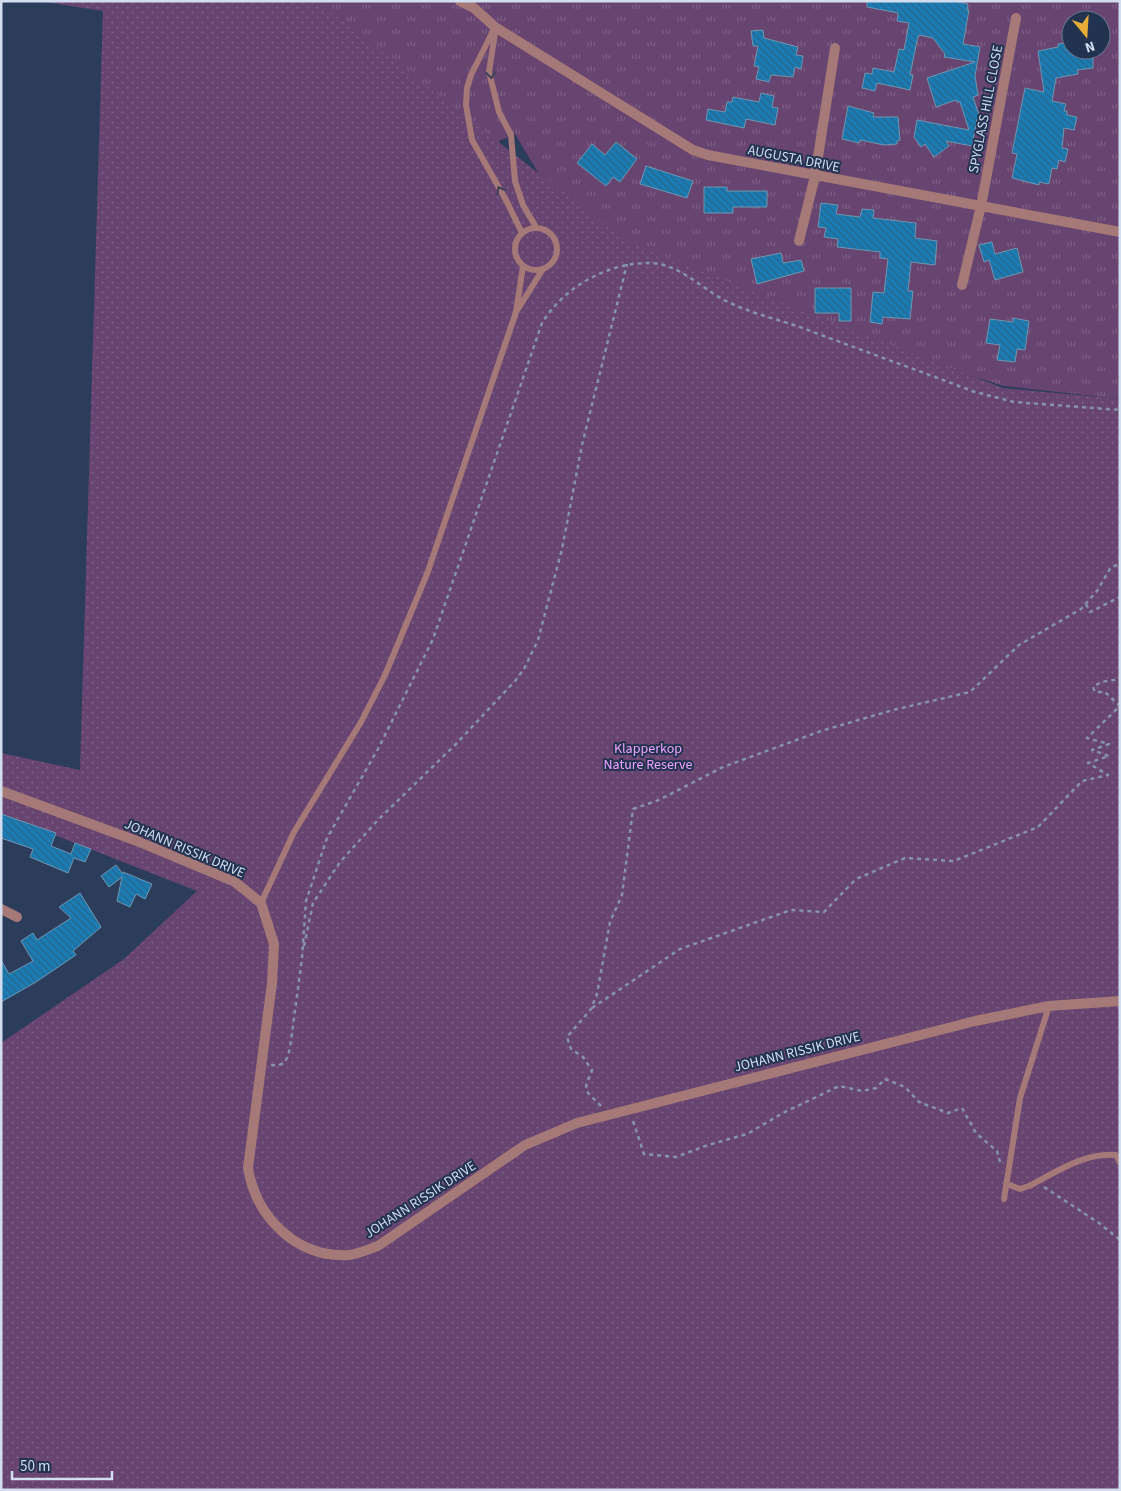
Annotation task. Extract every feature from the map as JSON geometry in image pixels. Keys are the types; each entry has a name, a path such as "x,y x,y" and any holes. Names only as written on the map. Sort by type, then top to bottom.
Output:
{"street":[{"name":"AUGUSTA DRIVE","path":"460,1 474,8 495,27 693,150 708,155 815,176 1120,232"},
{"name":"SPYGLASS HILL CLOSE","path":"962,285 981,206 1016,18"},
{"path":"799,240 815,176 835,48"},
{"name":"JOHANN RISSIK DRIVE","path":"1,791 137,841 235,882 261,903 274,944 272,983 248,1168 251,1185 257,1200 270,1220 291,1238 313,1250 330,1254 351,1255 378,1246 525,1145 577,1123 956,1026 1049,1006 1120,1001"},
{"path":"1,909 18,917"}],"lane":[{"path":"495,27 489,72 498,112 511,135 516,181 524,205 536,227 550,234 557,246 554,260 543,269 516,312"},
{"path":"495,27 466,88 466,104 472,140 522,233"},
{"path":"536,227 522,233 517,239 515,254 522,266 529,269 543,269"},
{"path":"261,903 294,832 361,722 385,675 427,574 516,312 522,266"},
{"path":"1004,1199 1020,1098 1049,1006"},
{"path":"1007,1184 1020,1189 1081,1160 1097,1155 1116,1155 1120,1163"}],"path":[{"path":"261,1063 276,1066 286,1061 290,1048 302,958 306,901 327,838 378,749 433,640 542,322 554,306 583,283 609,269 627,264 653,263 682,274 728,302 975,392 1014,402 1120,410"},
{"path":"302,958 313,903 340,862 378,820 457,743 515,681 535,647 562,549 582,445 627,264"},
{"path":"591,1009 597,994 610,922 622,895 633,809 658,800 723,767 821,730 892,710 970,692 1019,645 1081,609 1097,590 1111,567 1120,564"},
{"path":"1086,604 1090,612 1120,597"},
{"path":"610,1114 588,1092 586,1086 592,1070 583,1057 571,1049 567,1037 591,1009 680,949 791,910 824,912 856,879 904,858 954,861 1038,827 1082,781 1108,775 1088,763 1109,756 1092,750 1109,744 1087,738 1120,706 1105,692 1095,692 1093,688 1100,682 1120,679"},
{"path":"632,1117 644,1154 676,1158 708,1145 747,1134 783,1113 839,1086 862,1091 876,1088 885,1079 905,1086 919,1102 948,1113 962,1108 976,1133 997,1151 1007,1184"},
{"path":"1036,1183 1099,1223 1120,1240"}],"green space":[{"name":"Klapperkop Nature Reserve","path":"39,1 317,1 627,242 1003,388 1120,399 1120,1490 1,1490 1,1043 124,959 197,891 1,814 1,753 80,770 103,11"},
{"path":"316,1 1120,1 1120,399 1004,386 969,375 628,244 539,174 515,134 499,141 501,147"}],"building":[{"path":"867,1 955,1 968,4 967,10 969,10 963,44 980,47 975,76 978,95 973,97 980,118 977,119 972,146 946,141 949,146 934,157 925,144 921,147 914,137 917,120 969,130 960,102 956,100 936,107 927,78 975,62 944,57 945,54 933,38 919,35 910,75 913,75 910,90 877,83 875,91 862,88 865,73 872,74 873,68 894,72 899,49 904,50 909,23 897,21 898,13 867,7"},
{"path":"763,30 764,38 798,47 796,55 803,56 801,69 795,67 793,77 771,75 769,82 756,79 759,67 754,66 758,46 753,46 751,31"},
{"path":"1058,44 1061,44 1061,60 1093,60 1093,68 1077,70 1078,74 1056,78 1052,101 1066,104 1064,111 1067,111 1067,115 1077,117 1074,130 1064,128 1062,148 1068,149 1065,162 1059,160 1057,169 1052,168 1049,184 1039,182 1039,185 1012,178 1017,154 1012,153 1025,88 1044,92 1038,51 1058,47"},
{"path":"761,93 774,96 772,107 778,108 775,125 746,119 744,128 706,120 708,109 725,112 727,102 732,102 733,97 759,102"},
{"path":"848,106 874,113 873,117 898,117 900,140 897,141 897,144 884,145 860,140 859,143 842,139"},
{"path":"616,142 637,159 620,182 613,177 606,186 577,163 592,144 605,155"},
{"path":"646,166 693,181 687,198 640,184"},
{"path":"704,187 727,187 727,191 767,191 767,207 733,207 733,213 704,213"},
{"path":"821,203 838,205 836,214 860,217 862,209 874,210 873,218 916,223 915,238 937,241 935,265 911,262 908,291 913,291 910,319 883,317 882,324 870,322 873,292 884,293 888,259 880,258 880,252 837,247 838,239 824,237 826,228 818,227"},
{"path":"992,242 995,254 1017,248 1023,272 995,280 989,260 984,262 979,245"},
{"path":"781,253 783,263 801,260 804,271 757,284 751,259"},
{"path":"815,288 851,288 851,321 839,321 839,313 815,313"},
{"path":"1013,318 1029,321 1025,350 1017,349 1015,362 997,360 1000,345 986,343 990,319 1013,322"},
{"path":"1,814 56,833 51,846 71,854 75,843 91,849 85,862 74,858 68,873 30,857 33,849 1,838"},
{"path":"116,865 123,874 123,872 152,884 145,899 136,894 130,907 117,901 122,877 109,887 101,876"},
{"path":"80,893 101,927 73,951 76,955 36,982 1,1002 1,960 9,974 33,961 21,941 33,933 37,940 71,918 59,907"}]}
